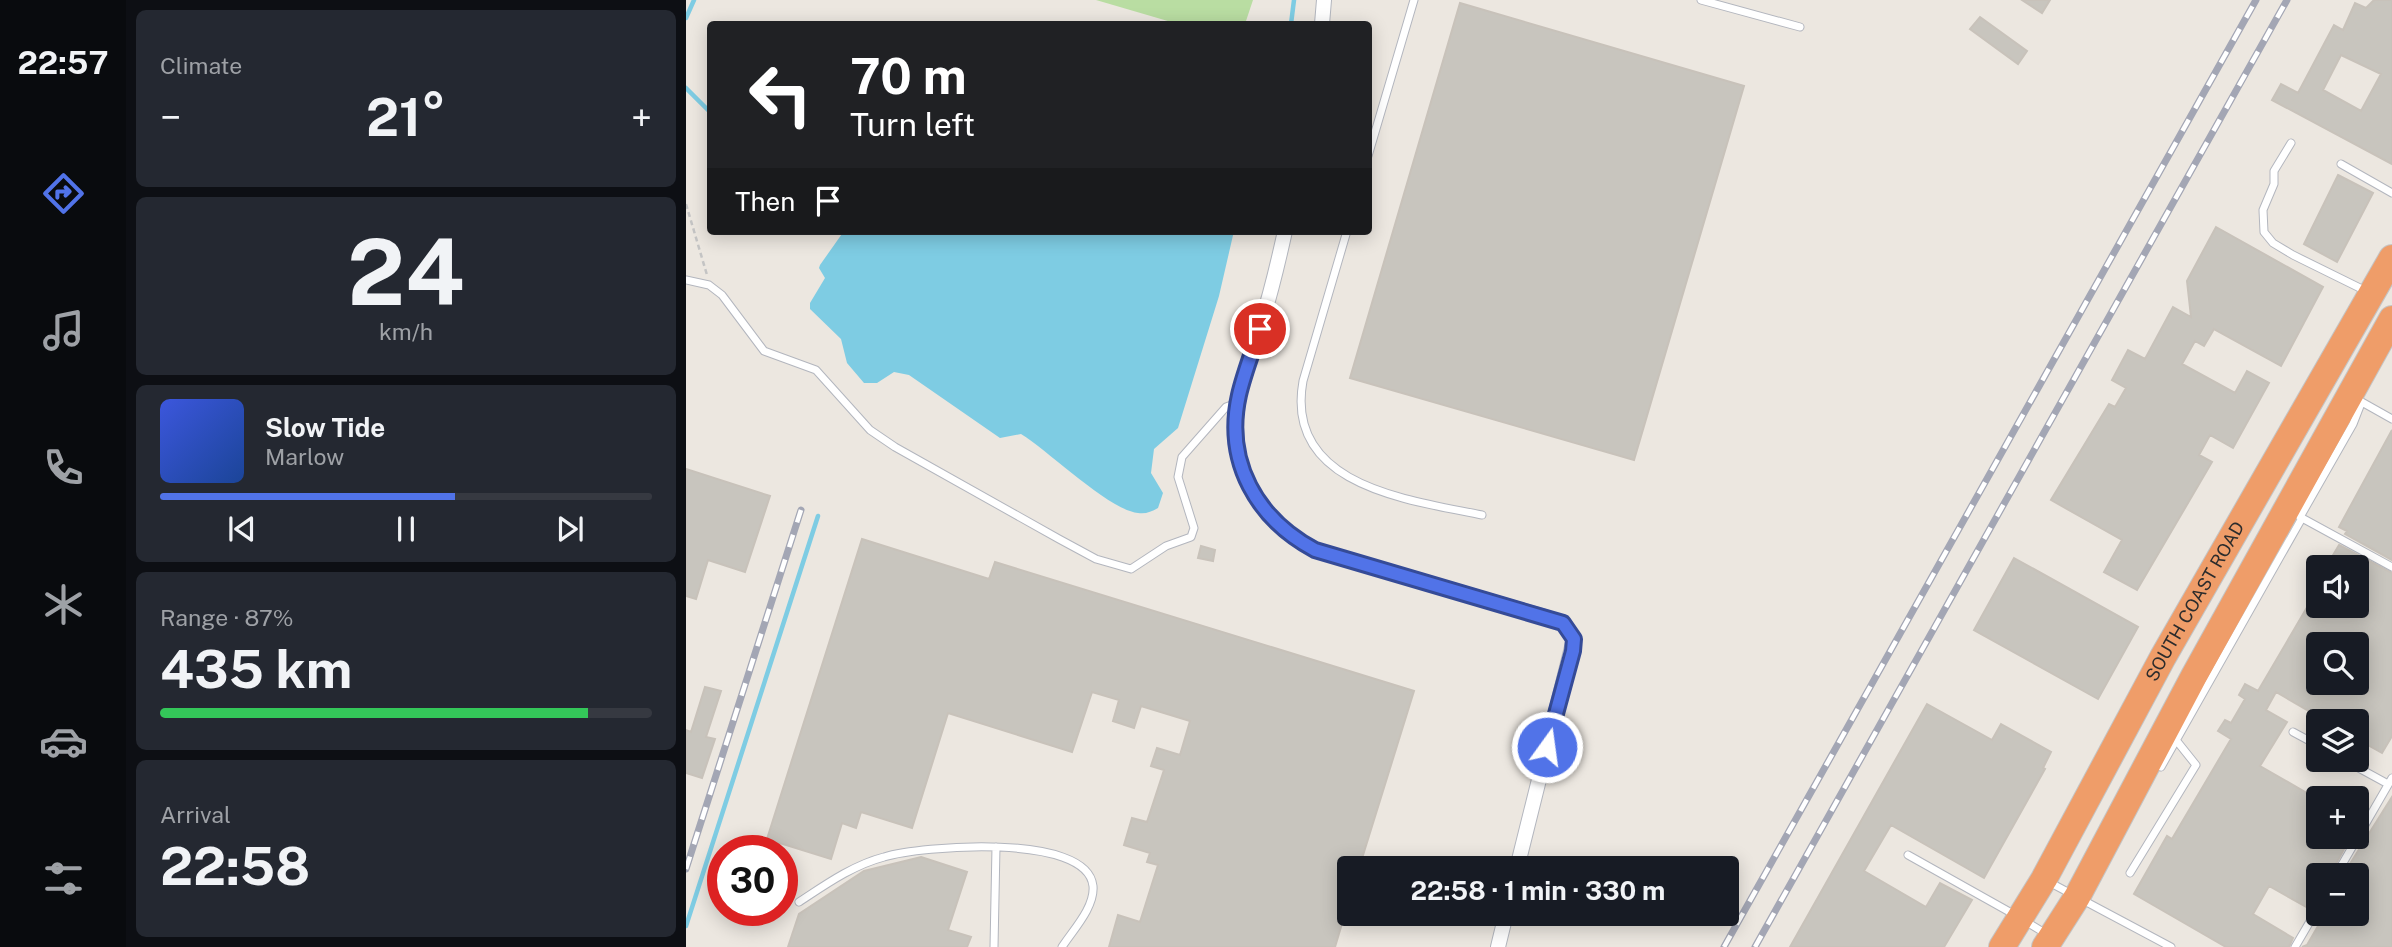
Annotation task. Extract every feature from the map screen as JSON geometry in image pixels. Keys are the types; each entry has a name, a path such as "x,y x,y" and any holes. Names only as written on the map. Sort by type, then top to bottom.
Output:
{"highway":[{"name":"SOUTH COAST ROAD","path":"2002,947 2043,879 2164,657 2392,258"},
{"name":"SOUTH COAST ROAD","path":"2048,942 2080,898 2194,676 2294,514 2358,393 2392,319"},
{"path":"2164,657 2194,676"}],"street":[{"path":"1322,21 1324,0"},
{"path":"1284,235 1274,283 1238,402 1235,431 1239,463 1247,486 1274,523 1292,538 1315,550 1545,617 1563,623 1570,630 1573,651 1520,856"},
{"path":"1498,947 1503,926"}],"lane":[{"path":"1372,142 1414,0"},
{"path":"1701,0 1800,27"},
{"path":"2291,143 2274,171 2274,184 2263,210 2264,232 2273,243 2293,256 2372,294"},
{"path":"2341,164 2392,193"},
{"path":"1346,235 1300,400 1307,433 1334,468 1355,483 1401,498 1482,515"},
{"path":"686,279 709,285 722,295 764,351 816,370 870,430 985,499 1118,568 1130,569 1166,546 1191,537 1194,528 1178,477 1182,457 1226,407 1238,402"},
{"path":"2358,393 2392,419"},
{"path":"2153,779 2294,514 2392,567"},
{"path":"2293,732 2306,739"},
{"path":"2130,873 2194,770 2195,761 2176,740"},
{"path":"2343,863 2390,781 2369,771"},
{"path":"2080,898 2133,814"},
{"path":"799,902 841,875 882,857 927,847 996,847 1048,852 1073,860 1086,870 1093,884 1092,900 1062,947"},
{"path":"994,947 996,847"},
{"path":"1909,855 2020,918 2048,942"},
{"path":"2043,879 2171,947"},
{"path":"2295,947 2307,926"}],"path":[{"path":"686,204 709,285"}],"green space":[{"path":"1096,0 1253,0 1246,21 1168,21"}],"water":[{"path":"841,235 1233,235 1219,296 1178,428 1154,449 1151,473 1163,493 1158,508 1138,513 1112,502 1021,434 1000,438 909,375 894,372 877,383 864,383 847,363 841,339 810,309 810,303 825,278 820,265"}],"building":[{"path":"2022,0 2050,0 2042,13"},
{"path":"2374,0 2392,0 2392,164 2272,100 2281,84 2298,93 2334,25 2343,30 2355,3 2366,8","holes":["2341,55 2381,74 2361,111 2323,90"]},
{"path":"1460,3 1744,86 1634,460 1350,378"},
{"path":"1980,17 2027,51 2018,64 1970,29"},
{"path":"2338,175 2373,193 2337,262 2304,244"},
{"path":"2216,227 2323,287 2281,366 2214,329 2204,346 2195,341 2182,364 2235,393 2247,371 2269,383 2233,448 2210,435 2199,455 2212,462 2137,590 2104,572 2122,540 2051,500 2109,404 2115,407 2126,388 2112,380 2128,350 2145,359 2173,307 2191,317 2187,281"},
{"path":"2392,430 2392,560 2345,534 2347,531 2339,527"},
{"path":"686,469 770,496 745,572 708,560 696,599 686,596"},
{"path":"862,539 989,579 995,562 1414,691 1363,856 1337,856 1337,926 1341,926 1335,947 1109,947 1118,915 1140,922 1158,865 1147,862 1150,853 1124,845 1132,818 1147,822 1164,770 1151,766 1157,748 1180,755 1190,721 1141,706 1134,728 1113,721 1119,700 1092,692 1072,752 948,713 912,828 861,812 856,828 842,823 831,859 798,849 798,835 768,835"},
{"path":"2339,545 2358,555 2333,555"},
{"path":"1201,546 1215,550 1213,561 1198,558"},
{"path":"2014,558 2138,627 2098,699 1974,630"},
{"path":"2369,561 2392,573 2392,736 2382,753 2369,746 2369,709 2306,709 2276,692 2266,710 2287,722 2260,766 2306,793 2306,849 2344,849 2336,863 2306,863 2306,907 2269,886 2253,914 2293,938 2289,947 2226,947 2134,894 2167,836 2172,839 2231,739 2218,731 2225,720 2231,723 2245,699 2239,695 2245,684 2258,691 2306,609 2306,618 2369,618"},
{"path":"705,687 721,691 706,737 715,739 702,778 686,773 686,730 691,732"},
{"path":"1927,704 1992,740 2001,724 2051,752 2043,768 2045,769 1984,878 1891,825 1864,871 1926,907 1940,883 1972,900 1944,947 1790,947"},
{"path":"2392,797 2392,947 2302,947 2307,945 2318,926 2369,926 2369,863 2351,863 2359,849 2369,849 2369,834"},
{"path":"921,857 967,872 948,930 971,937 967,947 788,947 795,926 798,926 799,914 864,871"}],"waterway":[{"path":"686,18 694,0"},
{"path":"1291,21 1294,0"},
{"path":"686,88 707,109"},
{"path":"686,926 818,516"}],"railway":[{"path":"1724,947 2256,0"},
{"path":"1755,947 2287,0"},
{"path":"686,869 801,510"}],"route":[{"path":"1260,329 1238,397 1235,431 1239,463 1247,486 1260,506 1274,523 1292,538 1315,550 1563,623 1574,639 1573,651 1547,747"}]}
